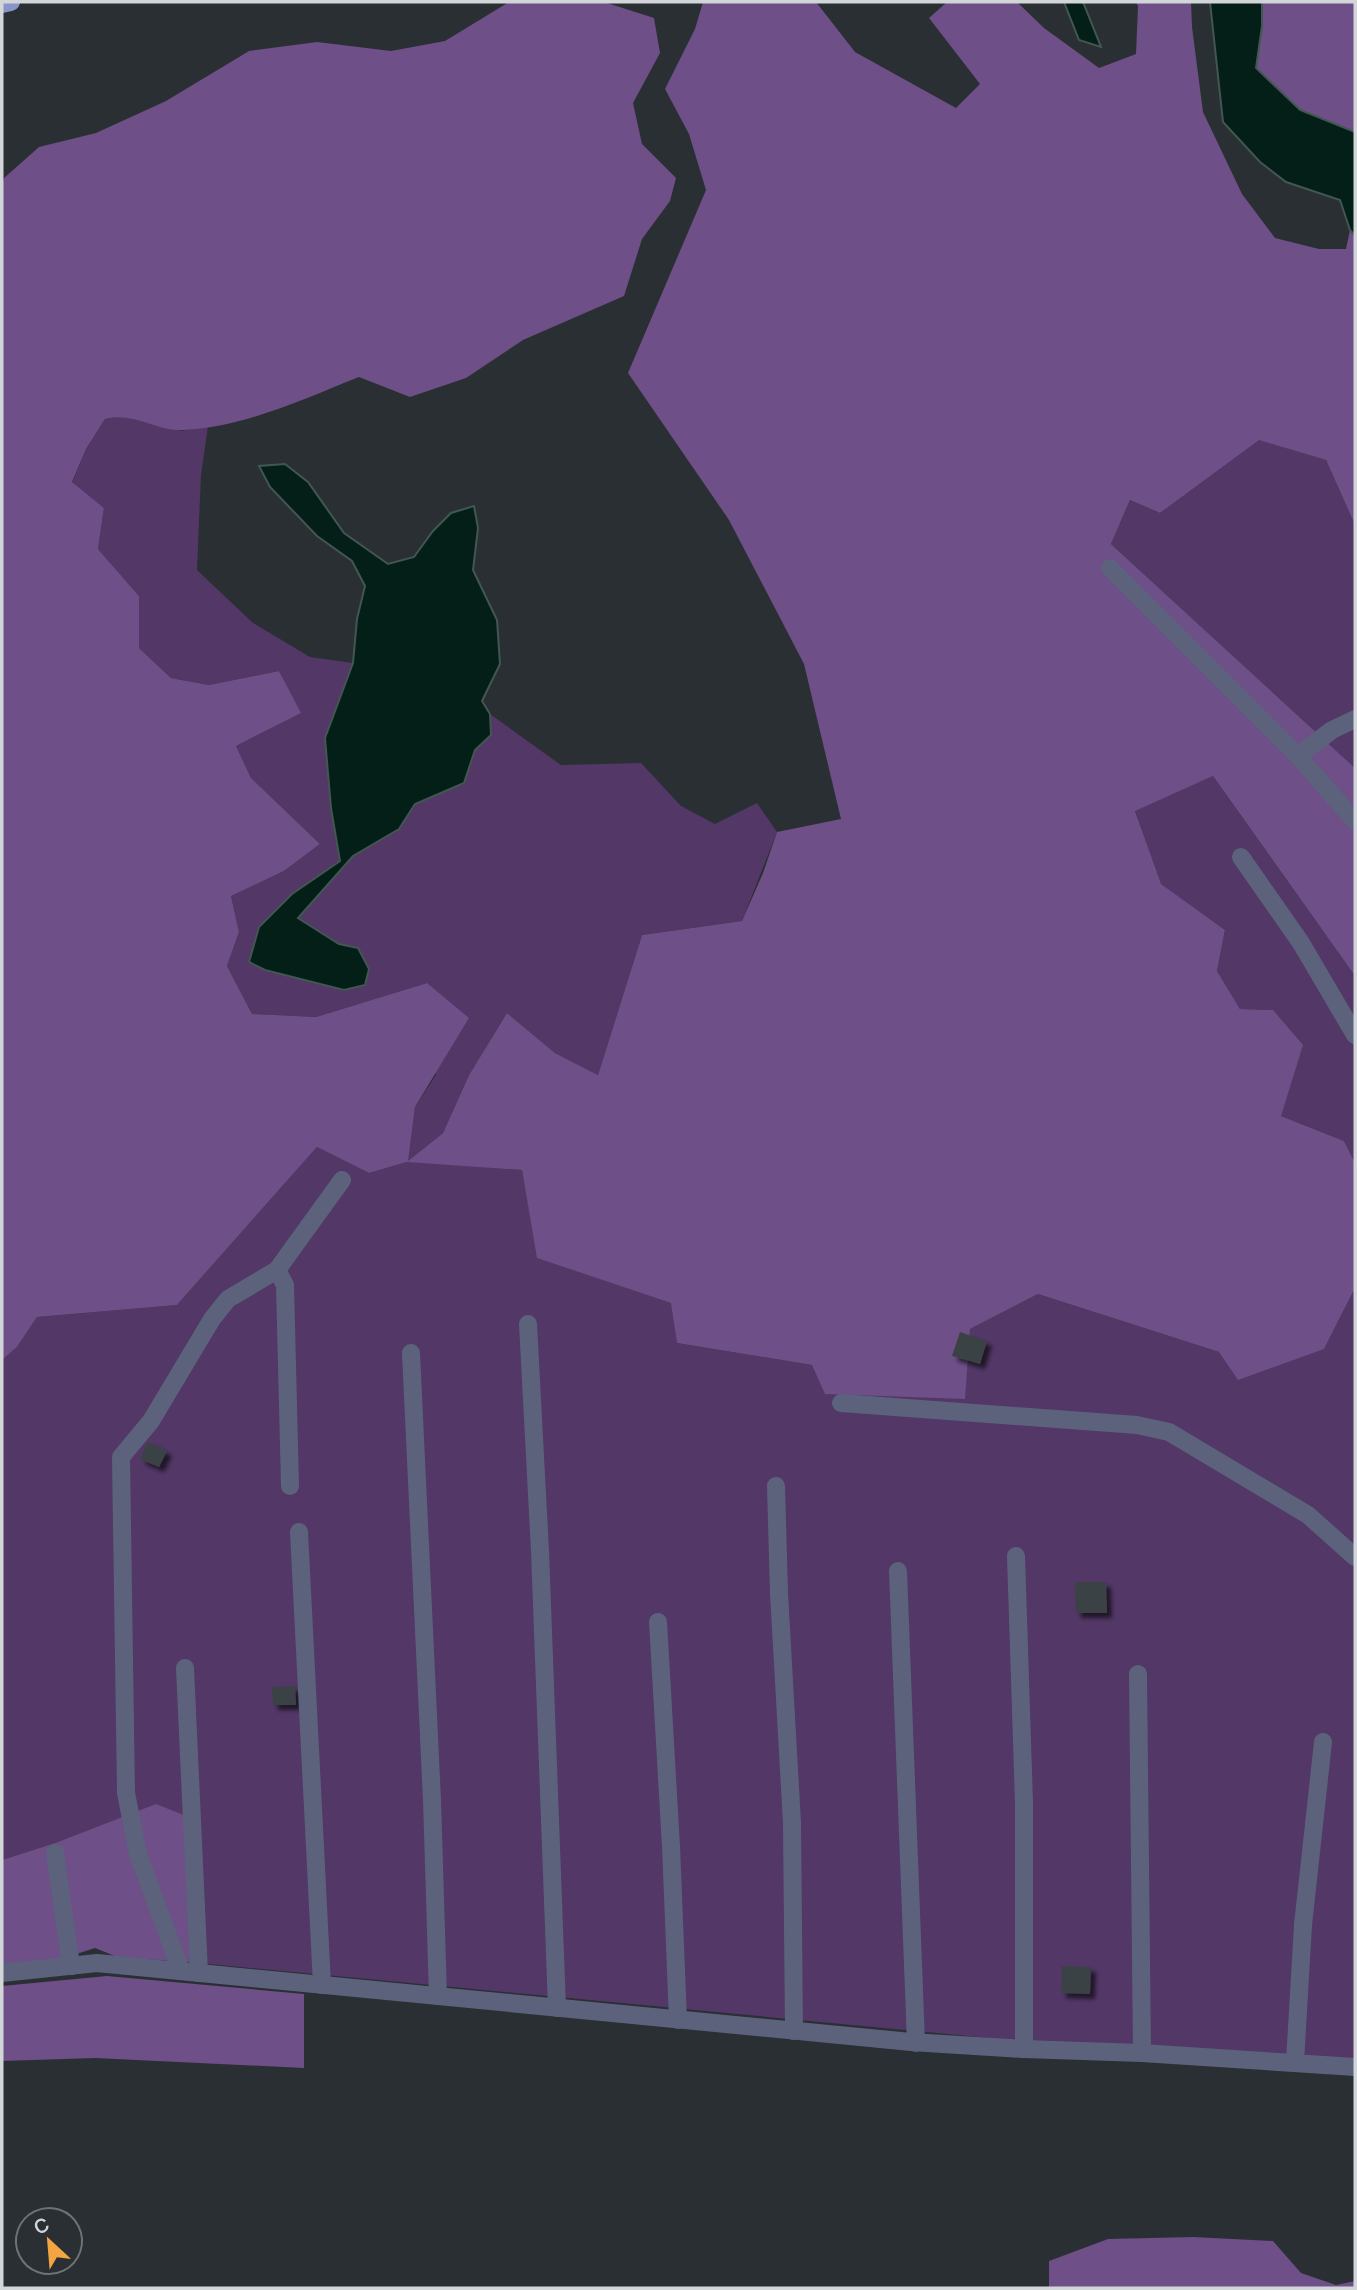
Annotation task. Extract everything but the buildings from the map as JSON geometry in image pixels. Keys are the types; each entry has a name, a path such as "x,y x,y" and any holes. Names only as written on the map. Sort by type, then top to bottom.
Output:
{"main road":[{"path":"2,4 11,2"}],"street":[{"path":"1111,569 1298,756 1355,821"},
{"path":"1298,756 1332,730 1355,719"},
{"path":"1241,858 1301,943 1355,1035"},
{"path":"190,1972 138,1854 126,1793 121,1457 151,1421 212,1319 228,1299 277,1270 342,1180"},
{"path":"277,1270 285,1285 290,1486"},
{"path":"528,1324 540,1551 557,2008"},
{"path":"411,1353 432,1800 438,1996"},
{"path":"841,1403 1137,1425 1169,1432 1308,1515 1355,1557"},
{"path":"776,1486 792,1823 794,2031"},
{"path":"299,1532 322,1985"},
{"path":"1016,1556 1024,1803 1024,2049"},
{"path":"898,1571 916,2043"},
{"path":"658,1622 678,2020"},
{"path":"185,1668 190,1972"},
{"path":"1138,1674 1142,2053"},
{"path":"1295,2062 1303,1925 1323,1742"},
{"path":"55,1853 71,1966"},
{"path":"2,1972 97,1963 916,2043 1142,2053 1355,2067"}],"shaded area":[{"path":"509,2 604,2 654,18 660,53 633,103 642,144 676,178 670,201 642,239 624,296 523,340 466,378 410,397 359,377 273,411 206,428 174,430 135,419 105,419 86,449 72,482 104,508 98,549 139,596 139,648 171,678 209,685 279,671 301,713 236,746 251,778 320,844 284,871 231,896 239,932 227,966 252,1014 316,1017 427,983 469,1018 415,1107 408,1161 443,1133 469,1075 507,1013 555,1053 598,1075 642,935 742,921 777,832 841,819 804,664 729,520 628,373 706,190 689,134 665,89 695,29 703,2 816,2 855,52 956,108 980,84 929,18 947,2 1017,2 1044,28 1099,68 1136,54 1136,2 1191,2 1203,112 1242,194 1275,238 1319,249 1346,249 1350,230 1355,236 1355,525 1326,460 1259,440 1160,513 1130,500 1111,544 1355,768 1355,976 1213,776 1135,811 1161,884 1225,930 1217,971 1240,1009 1273,1010 1303,1045 1281,1116 1344,1141 1355,1163 1355,1288 1324,1349 1238,1380 1219,1352 1038,1294 970,1329 965,1399 825,1394 812,1365 677,1343 671,1303 537,1258 522,1170 407,1162 369,1173 317,1147 177,1305 37,1317 17,1347 2,1360 4,178 39,147 96,133 166,101 249,51 317,42 391,51 445,41"},
{"path":"1064,2 1083,2 1101,47 1079,40"},
{"path":"1210,2 1262,2 1262,26 1256,68 1300,110 1355,132 1355,236 1350,230 1340,200 1286,182 1260,162 1223,122"},
{"path":"1262,2 1355,2 1355,132 1300,110 1256,68 1262,26"},
{"path":"118,415 181,431 208,426 201,475 197,570 253,623 310,657 353,663 325,738 331,808 340,861 292,894 309,981 344,990 358,948 339,944 298,919 353,856 399,829 415,804 464,783 475,750 491,735 490,714 561,765 641,763 681,806 715,824 757,803 777,832 742,921 642,935 598,1075 555,1053 507,1013 469,1075 443,1133 408,1161 522,1170 538,1258 672,1303 677,1343 812,1365 970,1329 1038,1294 1219,1352 1324,1349 1355,1288 1355,2075 1338,2071 198,1963 58,1842 2,1860 2,1360 17,1347 37,1317 177,1305 317,1147 369,1173 407,1162 415,1107 436,1075 427,983 316,1017 252,1014 227,966 239,932 231,896 284,871 320,844 251,778 236,746 300,713 279,671 209,685 171,678 139,648 139,596 98,549 104,508 72,483 86,449 105,419"},
{"path":"1259,439 1326,460 1355,525 1355,768 1111,544 1130,500 1160,513"},
{"path":"285,464 308,482 344,533 388,564 414,557 433,531 451,513 474,506 478,528 473,570 497,620 500,664 482,701 490,714 491,735 475,750 464,783 415,804 399,829 353,856 298,918 339,944 358,948 369,969 365,985 344,990 265,970 249,962 259,927 292,894 340,861 331,808 325,738 353,663 357,619 365,586 352,561 317,536 270,487 259,466"},
{"path":"1213,776 1355,976 1355,1163 1344,1141 1281,1116 1273,1010 1240,1009 1217,971 1225,930 1160,884 1135,810"},
{"path":"156,1804 194,1819 198,1963 117,1957 95,1948 58,1960 2,1965 2,1860 58,1842"},
{"path":"107,1976 304,1994 304,2068 95,2058 2,2061 2,1986"},
{"path":"1193,2237 1273,2241 1301,2273 1336,2285 1355,2281 1355,2288 1049,2288 1049,2261 1108,2239"}]}
